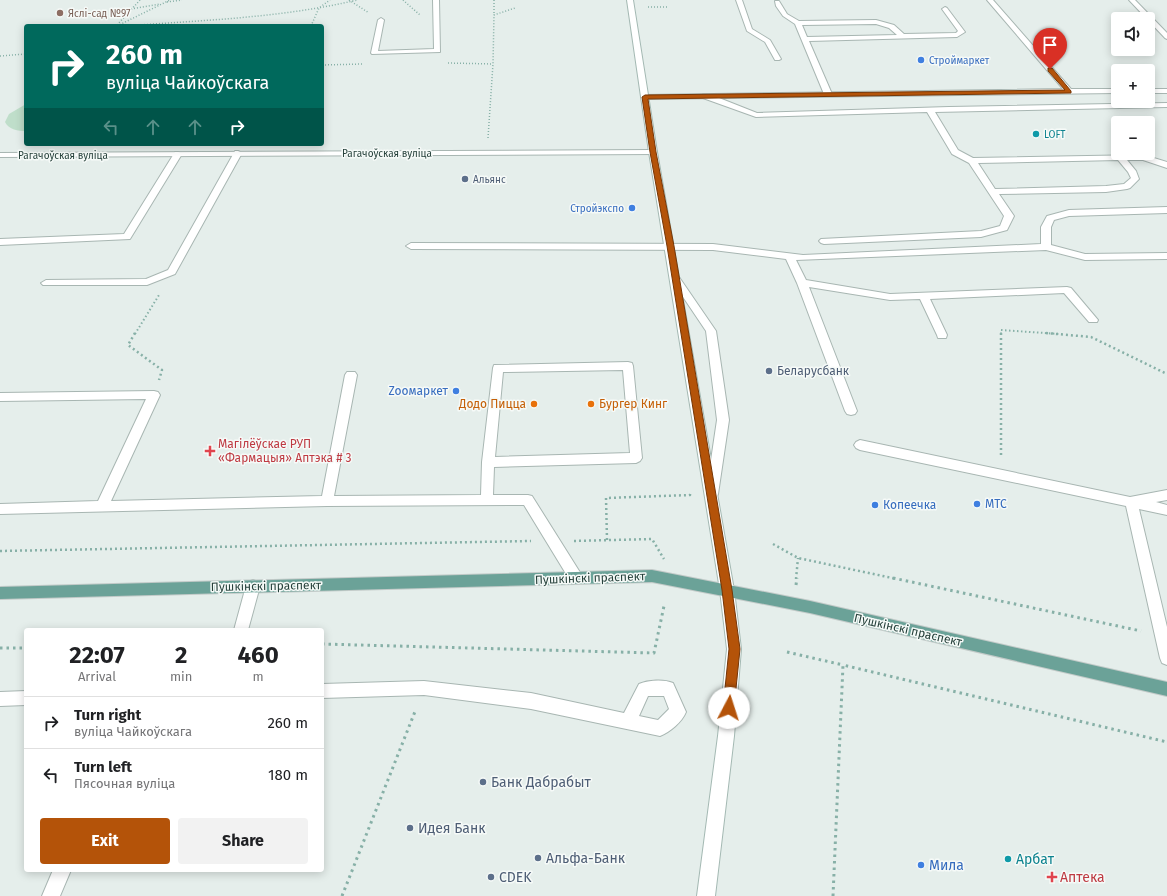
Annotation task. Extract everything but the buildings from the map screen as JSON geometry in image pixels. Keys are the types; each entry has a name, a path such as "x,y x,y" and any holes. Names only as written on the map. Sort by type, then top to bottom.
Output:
{"main road":[{"name":"Пушкінскі праспект","path":"0,593 652,576 810,607 1167,690"}],"street":[{"path":"381,20 374,53 438,51 436,0"},
{"path":"630,0 653,152 676,279 727,590 734,649 726,736 706,896"},
{"path":"739,0 749,30 768,41 777,59"},
{"path":"990,0 1069,92"},
{"path":"1132,0 1167,37"},
{"path":"777,2 780,11 786,18 798,23 876,22 888,24 894,27 903,37"},
{"path":"805,39 958,35 962,32 945,9"},
{"path":"798,23 828,94"},
{"path":"1155,91 1167,90"},
{"path":"645,97 1111,91"},
{"path":"706,96 756,115 1167,105"},
{"path":"824,241 981,234 1004,228 1009,216 994,192 972,162 955,152 930,110"},
{"name":"Рагачоўская вуліца","path":"0,155 653,152"},
{"path":"46,283 147,282 172,272 238,153"},
{"path":"0,242 127,237 178,154"},
{"path":"972,162 1111,157"},
{"path":"994,192 1106,189 1127,186 1135,179 1132,171 1123,160"},
{"path":"1152,160 1167,166"},
{"path":"1046,247 1046,227 1050,218 1058,214 1167,210"},
{"path":"411,246 713,247 790,257 1046,247 1085,257 1167,256"},
{"path":"790,257 802,283 850,411"},
{"path":"676,279 711,331 723,420 712,497"},
{"path":"802,283 890,297 1067,290 1093,320"},
{"path":"924,296 942,335"},
{"path":"487,500 488,462 498,368 628,366 636,458 488,462"},
{"path":"327,501 351,375"},
{"path":"0,397 154,395 102,506"},
{"path":"860,445 1167,510"},
{"path":"1131,502 1167,495"},
{"path":"0,509 327,501 528,500 576,578"},
{"path":"1131,502 1167,658"},
{"path":"242,628 253,586"},
{"path":"324,691 424,688 531,702 628,722"},
{"path":"0,699 24,698"},
{"path":"51,896 61,872"}],"path":[{"path":"119,24 140,0"},
{"path":"121,24 170,0"},
{"path":"131,9 182,0"},
{"path":"312,24 319,8 330,0"},
{"path":"156,24 245,18 319,8 357,0"},
{"path":"488,140 493,64 494,0"},
{"path":"349,1 381,20"},
{"path":"494,15 515,8"},
{"path":"438,51 441,53 442,63 493,64"},
{"path":"0,56 24,54"},
{"path":"154,395 162,370 128,345 172,272"},
{"path":"1001,475 1001,330 1091,337 1167,374"},
{"path":"607,540 606,498 690,495 689,487"},
{"path":"0,551 652,539 665,560"},
{"path":"773,544 798,558 1162,636"},
{"path":"796,586 798,558"},
{"path":"324,644 654,653 664,606"},
{"path":"0,648 24,648"},
{"path":"787,652 1167,742"},
{"path":"833,896 844,665"},
{"path":"342,896 424,688"}],"green space":[{"path":"24,105 24,131 11,128 7,125 5,122 9,114"}],"place":[{"name":"Яслі-сад №97","path":"60,13"},
{"name":"Строймаркет","path":"921,60"},
{"name":"LOFT","path":"1036,134"},
{"name":"Альянс","path":"465,179"},
{"name":"Стройэкспо","path":"632,208"},
{"name":"Беларусбанк","path":"769,371"},
{"name":"Zooмаркет","path":"456,391"},
{"name":"Додо Пицца","path":"534,404"},
{"name":"Бургер Кинг","path":"591,404"},
{"name":"Магілёўскае РУП «Фармацыя» Аптэка # 3","path":"210,451"},
{"name":"МТС","path":"977,504"},
{"name":"Копеечка","path":"875,505"},
{"name":"Банк Дабрабыт","path":"483,782"},
{"name":"Идея Банк","path":"410,828"},
{"name":"Альфа-Банк","path":"538,858"},
{"name":"Арбат","path":"1008,859"},
{"name":"Мила","path":"921,865"},
{"name":"CDEK","path":"491,877"},
{"name":"Аптека","path":"1052,877"}],"route":[{"path":"729,708 734,649 727,590 645,97 1069,92 1050,69"}]}
